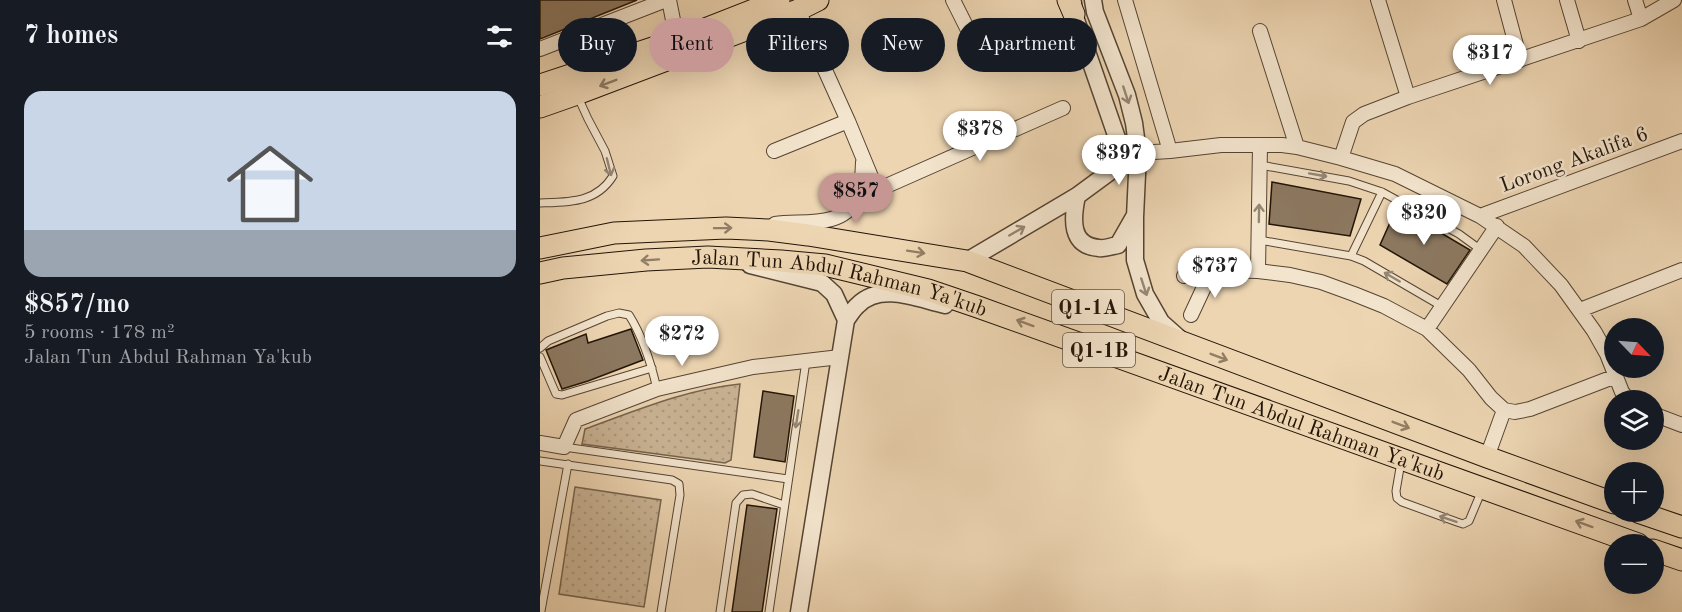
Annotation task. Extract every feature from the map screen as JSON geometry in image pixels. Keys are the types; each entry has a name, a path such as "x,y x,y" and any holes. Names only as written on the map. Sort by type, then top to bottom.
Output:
{"main road":[{"path":"734,20 778,4 818,0"},
{"path":"540,107 577,94 778,4"},
{"path":"540,85 649,49"},
{"name":"Jalan Tun Abdul Rahman Ya'kub","path":"540,248 614,233 726,228 769,230 967,261 1186,345 1604,499"},
{"name":"Jalan Tun Abdul Rahman Ya'kub","path":"540,273 563,268 646,260 735,258 825,265 928,290 1610,534"},
{"path":"1664,521 1682,527"},
{"path":"1664,554 1682,560"}],"street":[{"path":"540,49 668,0 672,18"},
{"path":"953,0 962,18"},
{"path":"1093,0 1095,12 1127,95 1134,123 1138,153 1135,260 1145,294 1161,322 1186,345"},
{"path":"1125,0 1170,151"},
{"path":"1378,0 1408,97"},
{"path":"1504,0 1520,60"},
{"path":"1567,0 1579,41"},
{"path":"1635,0 1641,19"},
{"path":"1341,158 1353,122 1364,114 1408,97 1641,19 1674,0"},
{"path":"778,4 848,121 873,184 877,187 884,188 1063,108"},
{"path":"967,261 1077,196 1111,171 1117,152 1117,138 1072,5"},
{"path":"1260,30 1297,147"},
{"path":"774,151 848,121"},
{"name":"Lorong Akalifa 6","path":"1480,216 1682,141"},
{"path":"1138,153 1221,145 1282,145 1341,158 1395,174 1480,216 1497,226 1530,252 1555,278 1580,310 1604,349"},
{"path":"1258,271 1260,146"},
{"path":"769,230 776,223 828,220 845,213 859,192 863,177 862,154"},
{"path":"1077,196 1074,210 1075,233 1080,241 1090,246 1101,249 1118,245 1135,217"},
{"path":"1427,328 1497,226"},
{"path":"735,258 756,268 822,283 834,294 846,320"},
{"path":"1191,315 1212,270"},
{"path":"1184,276 1212,270 1258,271 1290,275 1321,282 1384,306 1427,328 1469,370 1491,398 1504,410 1515,412 1530,409 1611,378"},
{"path":"1580,310 1682,270"},
{"path":"799,612 846,320 858,303 876,294 894,293 950,306 978,307"},
{"path":"540,443 564,447 576,420 657,389 753,367 840,357"},
{"path":"1487,457 1504,410"},
{"path":"1664,418 1682,425"}],"lane":[{"path":"540,202 562,202 592,196 606,186 613,176 605,151 577,94"},
{"path":"1260,165 1349,181 1382,192 1459,234 1481,250"},
{"path":"1351,256 1382,192"},
{"path":"1259,240 1351,256 1364,261 1443,307"},
{"path":"540,348 548,340 607,316 619,313 629,315 638,329 657,389"},
{"path":"540,357 556,394 562,395 652,368"},
{"path":"769,612 806,361"},
{"path":"564,447 788,479"},
{"path":"1401,459 1396,498 1457,522 1464,524 1469,521 1483,488"},
{"path":"540,461 672,480 679,484 680,495 661,612"},
{"path":"551,612 540,610 568,465"},
{"path":"720,612 736,503 743,495 752,494 784,505"}],"shaded area":[{"path":"740,384 731,460 725,463 582,444 585,429 681,396"},
{"path":"575,487 661,500 644,607 559,594"}],"building":[{"path":"540,0 637,0 592,18 558,18 558,32 540,39"},
{"path":"1272,182 1361,199 1350,236 1269,224"},
{"path":"1397,207 1470,250 1447,284 1380,245"},
{"path":"631,329 643,360 562,389 546,350 586,334 588,343"},
{"path":"763,391 794,396 785,462 754,457"},
{"path":"747,505 777,509 762,612 732,612"}]}
